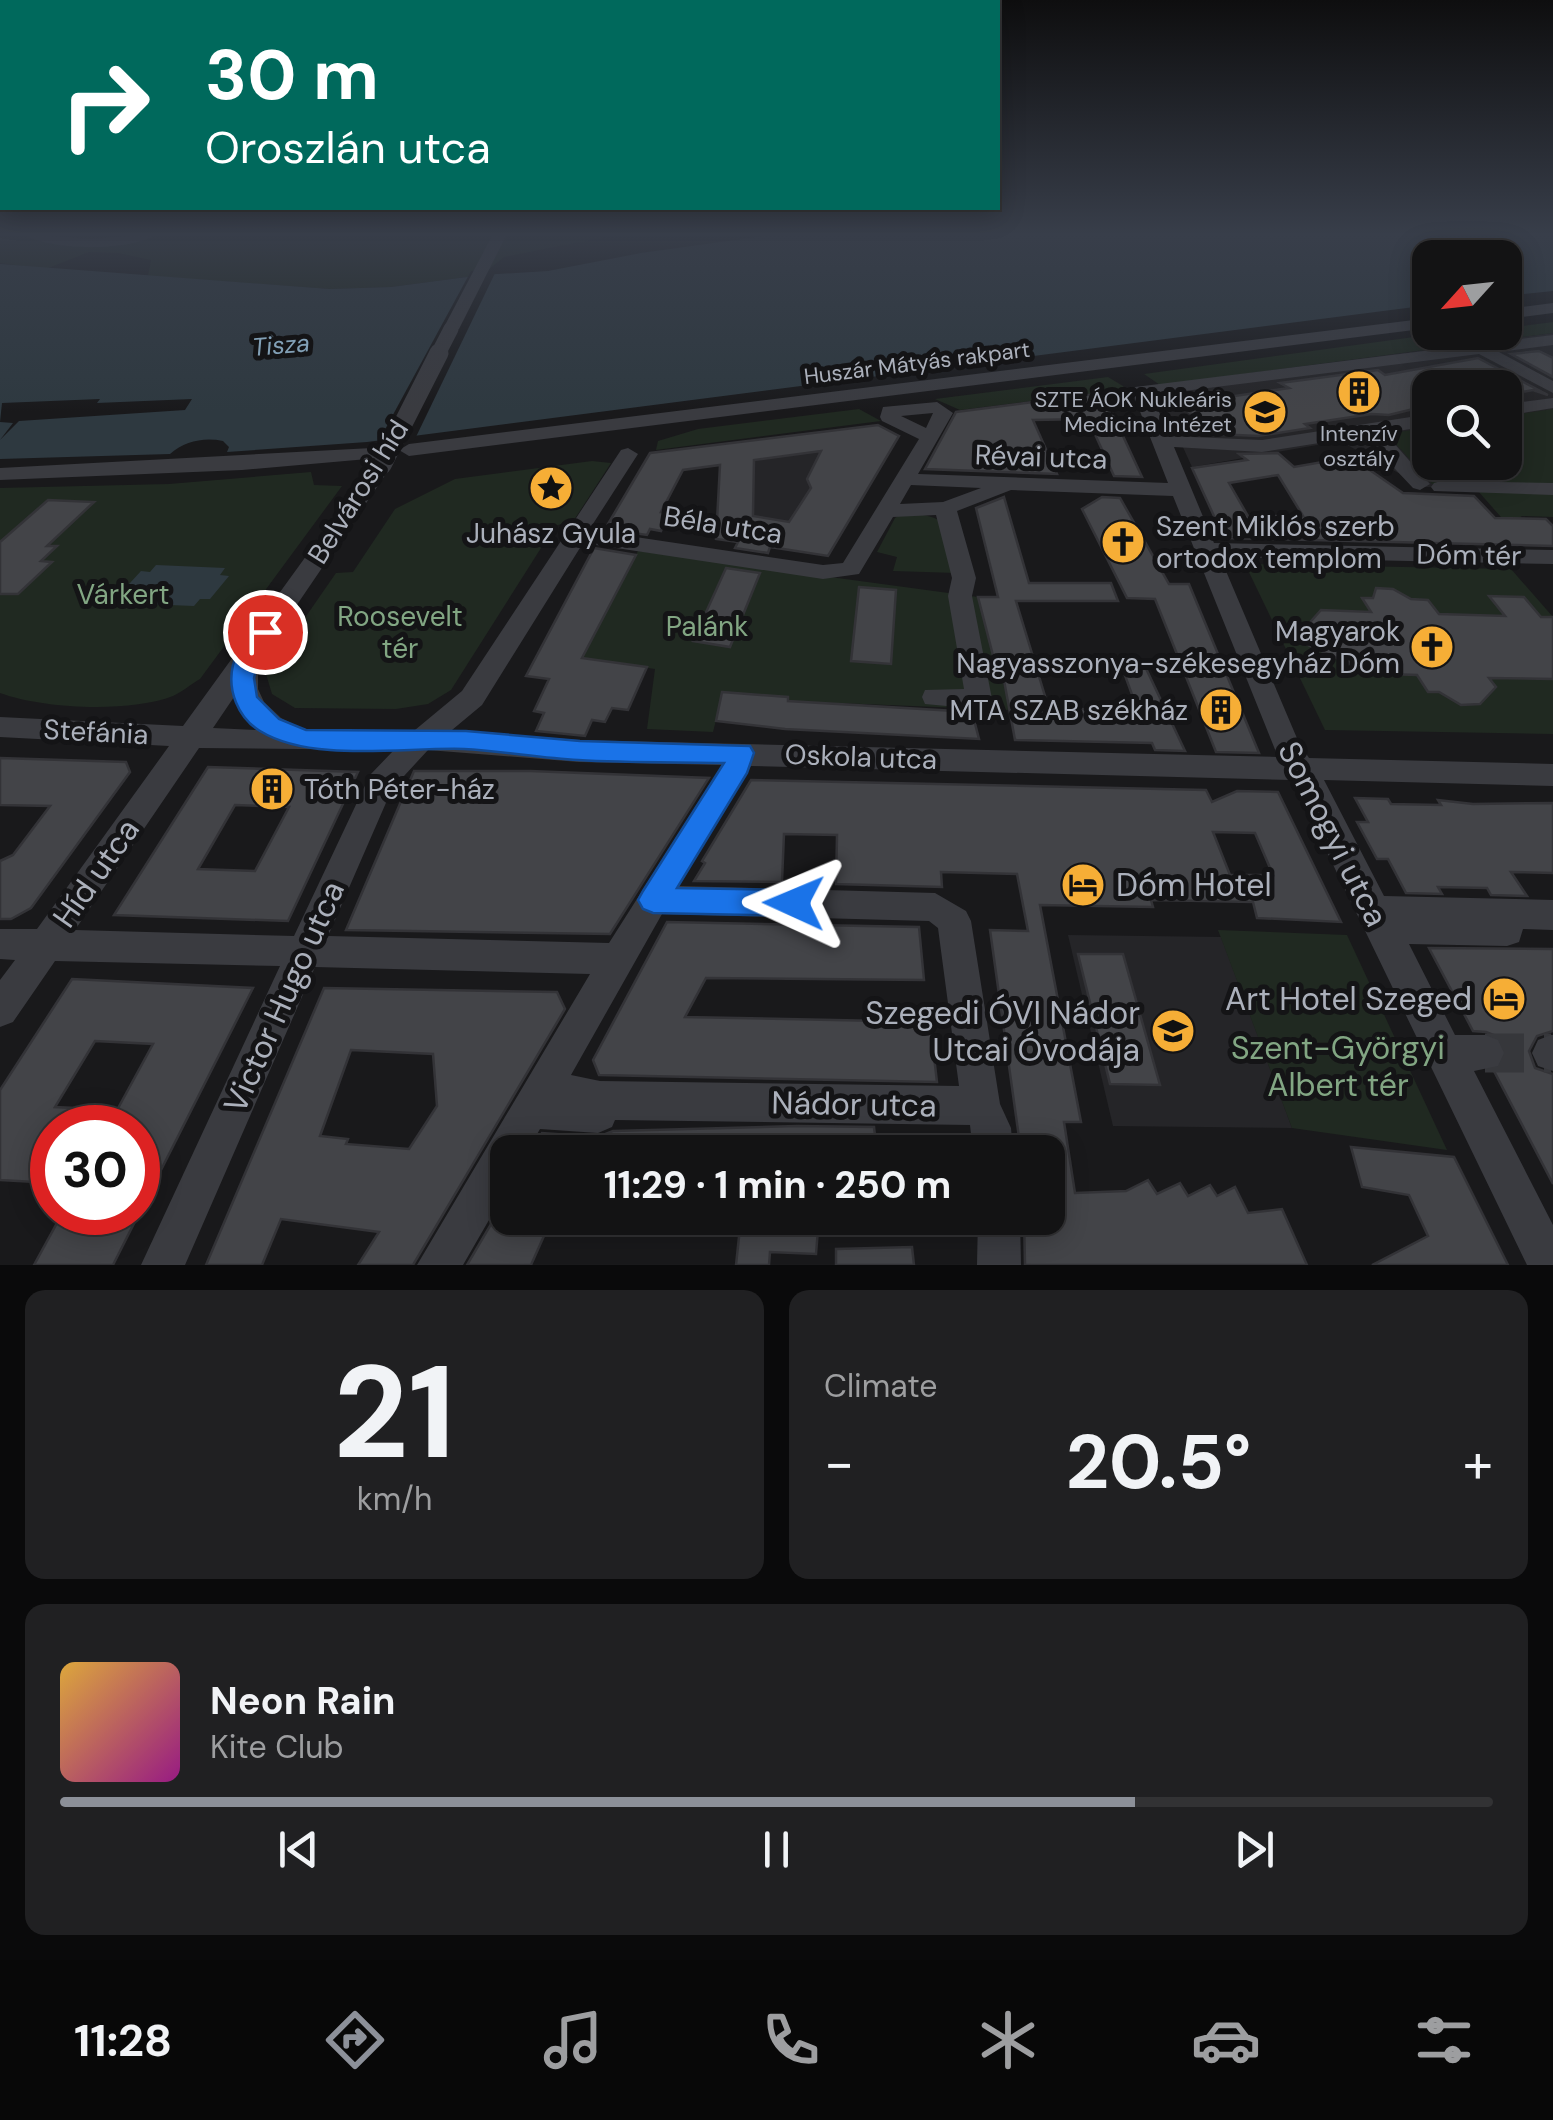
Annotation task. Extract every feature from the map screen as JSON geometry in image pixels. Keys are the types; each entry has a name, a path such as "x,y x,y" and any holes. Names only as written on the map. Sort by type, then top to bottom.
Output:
{"street":[{"name":"Belvárosi híd","path":"192,737 382,465 470,293"},
{"path":"1522,312 1553,308"},
{"name":"Huszár Mátyás rakpart","path":"409,450 1412,325"},
{"path":"1522,344 1550,342"},
{"name":"Somogyi utca","path":"1464,350 1141,391 1178,490 1286,746 1378,920 1550,1265"},
{"path":"1484,350 1553,388"},
{"path":"1522,408 1553,404"},
{"path":"885,511 944,413 938,407 890,411 889,417 929,437"},
{"path":"1161,441 1262,446 1412,423"},
{"path":"1366,429 1430,485 1553,489"},
{"path":"0,474 242,464 372,454"},
{"path":"192,737 421,740 472,698 628,454"},
{"name":"Révai utca","path":"902,479 1178,490"},
{"path":"885,511 945,508 1016,483"},
{"path":"935,697 979,699 960,596 964,578 945,508"},
{"name":"Béla utca","path":"577,535 823,572 844,571 858,564 885,511"},
{"name":"Dóm tér","path":"1204,550 1553,557"},
{"path":"247,658 242,678 245,697 256,714 270,726 304,739"},
{"name":"Stefánia","path":"0,727 192,737"},
{"name":"Híd utca","path":"0,1010 192,737"},
{"name":"Oskola utca","path":"421,740 466,740 580,751 1301,770"},
{"name":"Victor Hugo utca","path":"163,1265 380,783 421,740"},
{"path":"439,1265 653,900 734,773 740,753"},
{"path":"1301,770 1553,775"},
{"name":"Nádor utca","path":"536,1099 981,1106 954,921 935,906 653,900"},
{"path":"1378,920 1542,923"},
{"path":"0,944 619,960"},
{"path":"1444,1052 1484,1053"},
{"path":"536,1099 703,1112"},
{"path":"981,1106 992,1135"},
{"path":"999,1235 1000,1265"}],"shaded area":[{"path":"1553,333 1553,490 1424,487 1340,441 1192,467 1155,386 1425,350 1522,350 1522,337"},
{"path":"877,425 899,436 828,556 715,539 721,523 717,522 720,466 704,467 696,447"},
{"name":"Szegedi ÓVI Nádor Utcai Óvodája","path":"1068,935 1221,937 1292,1128 1113,1126"}],"green space":[{"path":"1553,322 1553,333 1522,337 1522,326"},
{"path":"1412,337 1412,350 1425,350 1160,385 1144,374"},
{"path":"1108,377 1123,386 1127,396 1080,395 960,410 935,399"},
{"path":"859,409 881,421 656,450 658,441 698,429"},
{"path":"1553,409 1553,486 1432,484 1428,480 1522,480 1522,414"},
{"path":"1412,430 1412,462 1387,434"},
{"name":"Roosevelt tér","path":"592,461 611,463 574,520 555,526 451,690 428,704 396,709 295,708 272,694 266,674 336,573 353,572 395,509 455,479"},
{"name":"Várkert","path":"311,472 314,485 342,486 200,679 173,696 111,707 39,703 0,693 0,488 169,484"},
{"path":"1478,491 1553,493 1553,517 1522,516 1508,525"},
{"path":"902,513 931,517 945,526 956,573 893,571 897,557 877,552 895,518"},
{"name":"Palánk","path":"638,551 978,597 1011,710 788,701 788,697 723,692 713,732 647,729 655,669 585,659 581,665 578,652 585,652"},
{"path":"1245,564 1511,569 1553,617 1553,734 1325,730"},
{"name":"Szent-Györgyi Albert tér","path":"1218,930 1347,935 1447,1150 1292,1128"}],"water":[{"name":"Tisza","path":"0,293 1412,293 1412,307 367,442 227,452 229,447 223,441 209,440 188,443 170,454 0,459"},
{"path":"156,565 225,568 220,575 229,576 210,599 200,599 194,606 121,603 127,596 119,595 141,571 150,572"}],"pier":[{"path":"459,293 485,293 414,441 376,446"},
{"path":"100,399 97,403 192,399 185,410 19,421 0,440 13,423 0,422 2,403"}],"building":[{"path":"1539,351 1553,358 1553,377 1511,354"},
{"path":"1478,358 1501,370 1412,370"},
{"path":"1378,370 1385,375 1412,370 1412,409 1305,424 1310,428 1258,436 1214,434 1180,404 1289,388 1280,383"},
{"path":"1522,381 1548,395 1533,390 1522,392"},
{"path":"1104,395 1142,477 1114,476 1088,419 1033,420 1057,474 925,469 956,412"},
{"path":"878,425 899,436 828,556 770,547 768,553 735,548 738,542 716,539 720,465 683,470 661,512 668,512 661,531 650,529 647,535 605,529 650,453","holes":["821,451 807,479 811,488 789,522 753,516 754,460"]},
{"path":"1278,453 1294,467 1351,457 1403,493 1474,496 1495,518 1546,519 1553,526 1553,546 1224,538 1192,468 1247,460 1239,454","holes":["1278,475 1303,516 1248,516 1229,483"]},
{"path":"1004,497 1029,583 1111,583 1118,601 1016,601 1049,709 1122,709 1119,699 1134,700 1119,659 1142,660 1185,751 1155,750 1152,743 1015,740 1003,675 998,675 978,597 998,597 976,508"},
{"path":"1102,497 1120,498 1169,584 1189,584 1259,753 1216,752 1155,599 1127,598 1082,509"},
{"path":"48,500 94,502 47,546 57,546 41,561 52,562 18,594 0,594 0,542"},
{"path":"594,548 636,555 582,658 647,667 628,710 612,708 605,722 592,720 585,736 536,731 544,713 534,711 549,679 526,676"},
{"path":"726,568 760,573 730,647 693,641"},
{"path":"859,587 896,590 891,664 851,661"},
{"name":"Magyarok Nagyasszonya-székesegyház Dóm","path":"1376,588 1428,600 1439,614 1505,616 1489,596 1524,597 1541,617 1553,617 1553,679 1489,678 1496,687 1480,704 1461,705 1439,692 1428,692 1417,675 1357,673 1352,665 1295,639 1321,610 1371,612 1362,598 1373,598"},
{"path":"722,692 788,697 788,701 972,712 979,739 785,729 716,721"},
{"path":"0,758 126,762 130,772 31,908 11,919 0,919 0,861 13,855 50,806 0,805"},
{"path":"208,767 358,772 288,921 114,915","holes":["235,805 289,807 255,871 198,869"]},
{"path":"414,771 709,778 610,934 346,930"},
{"path":"751,780 1206,790 1212,802 1237,791 1278,792 1341,922 1257,918 1253,902 1151,900 1153,907 1040,905 1081,1122 1064,1122 1075,1193 1126,1191 1148,1180 1157,1194 1180,1183 1188,1196 1210,1185 1217,1196 1235,1187 1248,1213 1282,1209 1307,1265 1025,1265 1024,1235 1065,1235 1065,1135 1019,1135 990,930 1028,931 1017,874 941,872 942,887 836,884 837,835 784,834 782,882 694,881 705,863 702,861","holes":["1213,832 1255,833 1273,875 1230,875"]},
{"path":"1355,798 1388,799 1391,804 1441,805 1438,800 1473,804 1553,803 1553,873 1511,872 1527,896 1491,895 1487,888 1438,887 1442,894 1406,893 1388,859 1377,859 1357,822 1368,822"},
{"path":"667,922 919,927 924,980 706,978 685,1017 930,1022 937,1082 599,1075 593,1060"},
{"name":"Art Hotel Szeged","path":"1429,948 1553,949 1553,1031 1537,1036 1529,1051 1535,1068 1553,1074 1553,1184 1494,1071 1501,1068 1507,1055 1501,1038 1473,1031"},
{"path":"1078,954 1123,954 1160,1085 1110,1084"},
{"path":"72,979 253,988 160,1172 160,1105 120,1105 153,1044 95,1041 56,1105 30,1105 30,1182 0,1180 0,1090"},
{"path":"324,988 557,992 565,1009 413,1265 358,1265 379,1232 281,1219 262,1265 206,1265","holes":["351,1050 433,1054 437,1106 409,1149 346,1144 348,1139 320,1136"]},
{"path":"874,1127 875,1135 603,1135 613,1131"},
{"path":"1351,1147 1454,1157 1508,1265 1372,1265 1428,1236 1409,1195 1362,1187"},
{"path":"490,1226 490,1235 544,1235 531,1265 467,1265"},
{"path":"50,1235 128,1235 113,1265 34,1265"},
{"path":"739,1235 818,1235 816,1254 770,1252 769,1265 736,1265"},
{"path":"912,1247 914,1265 836,1265 836,1249"}],"tunnel":[{"path":"1485,1053 1551,1053"}],"place":[{"name":"Intenzív osztály","path":"1359,392"},
{"name":"SZTE ÁOK Nukleáris Medicina Intézet","path":"1265,412"},
{"name":"Juhász Gyula","path":"551,488"},
{"name":"Szent Miklós szerb ortodox templom","path":"1123,542"},
{"name":"Magyarok Nagyasszonya-székesegyház Dóm","path":"1432,647"},
{"name":"MTA SZAB székház","path":"1221,710"},
{"name":"Tóth Péter-ház","path":"272,789"},
{"name":"Dóm Hotel","path":"1083,885"},
{"name":"Art Hotel Szeged","path":"1504,999"},
{"name":"Szegedi ÓVI Nádor Utcai Óvodája","path":"1173,1031"}],"route":[{"path":"265,632 247,658 242,678 245,697 270,726 304,739 466,740 580,751 740,753 734,773 653,900 794,903"}]}
